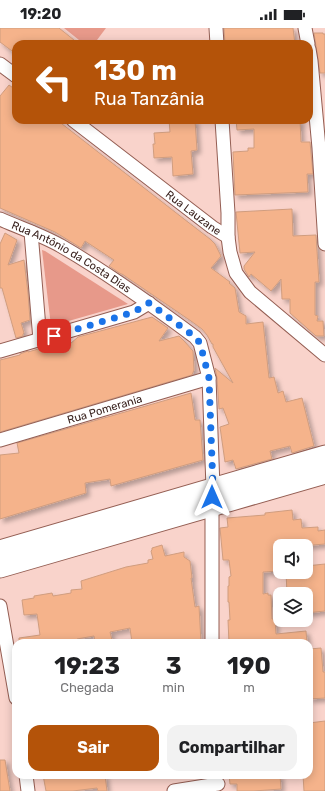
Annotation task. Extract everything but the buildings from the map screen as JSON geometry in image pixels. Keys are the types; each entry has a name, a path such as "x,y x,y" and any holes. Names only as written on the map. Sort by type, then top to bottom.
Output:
{"street":[{"path":"216,28 217,40"},
{"path":"305,28 307,40"},
{"path":"0,64 12,73"},
{"path":"313,83 325,244"},
{"name":"Rua Lauzane","path":"78,124 212,227 228,237 230,252 236,274 250,292 325,355"},
{"path":"222,124 228,213 228,237"},
{"name":"Rua Antônio da Costa Dias","path":"0,219 60,246 126,287 195,337 200,343 209,378 213,488 212,639"},
{"path":"31,232 40,340"},
{"path":"0,351 134,312 149,303"},
{"name":"Rua Pomerania","path":"0,440 209,378"},
{"path":"0,550 325,455"},
{"path":"0,568 325,474"},
{"path":"0,606 12,675"},
{"path":"26,779 28,791"},
{"path":"174,791 218,783"}],"shaded area":[{"path":"64,28 106,28 97,40 79,40"},
{"path":"42,250 45,251 128,304 51,326"}],"route":[{"path":"54,336 134,312 149,303 195,337 200,343 209,378 213,488 212,497"}]}
